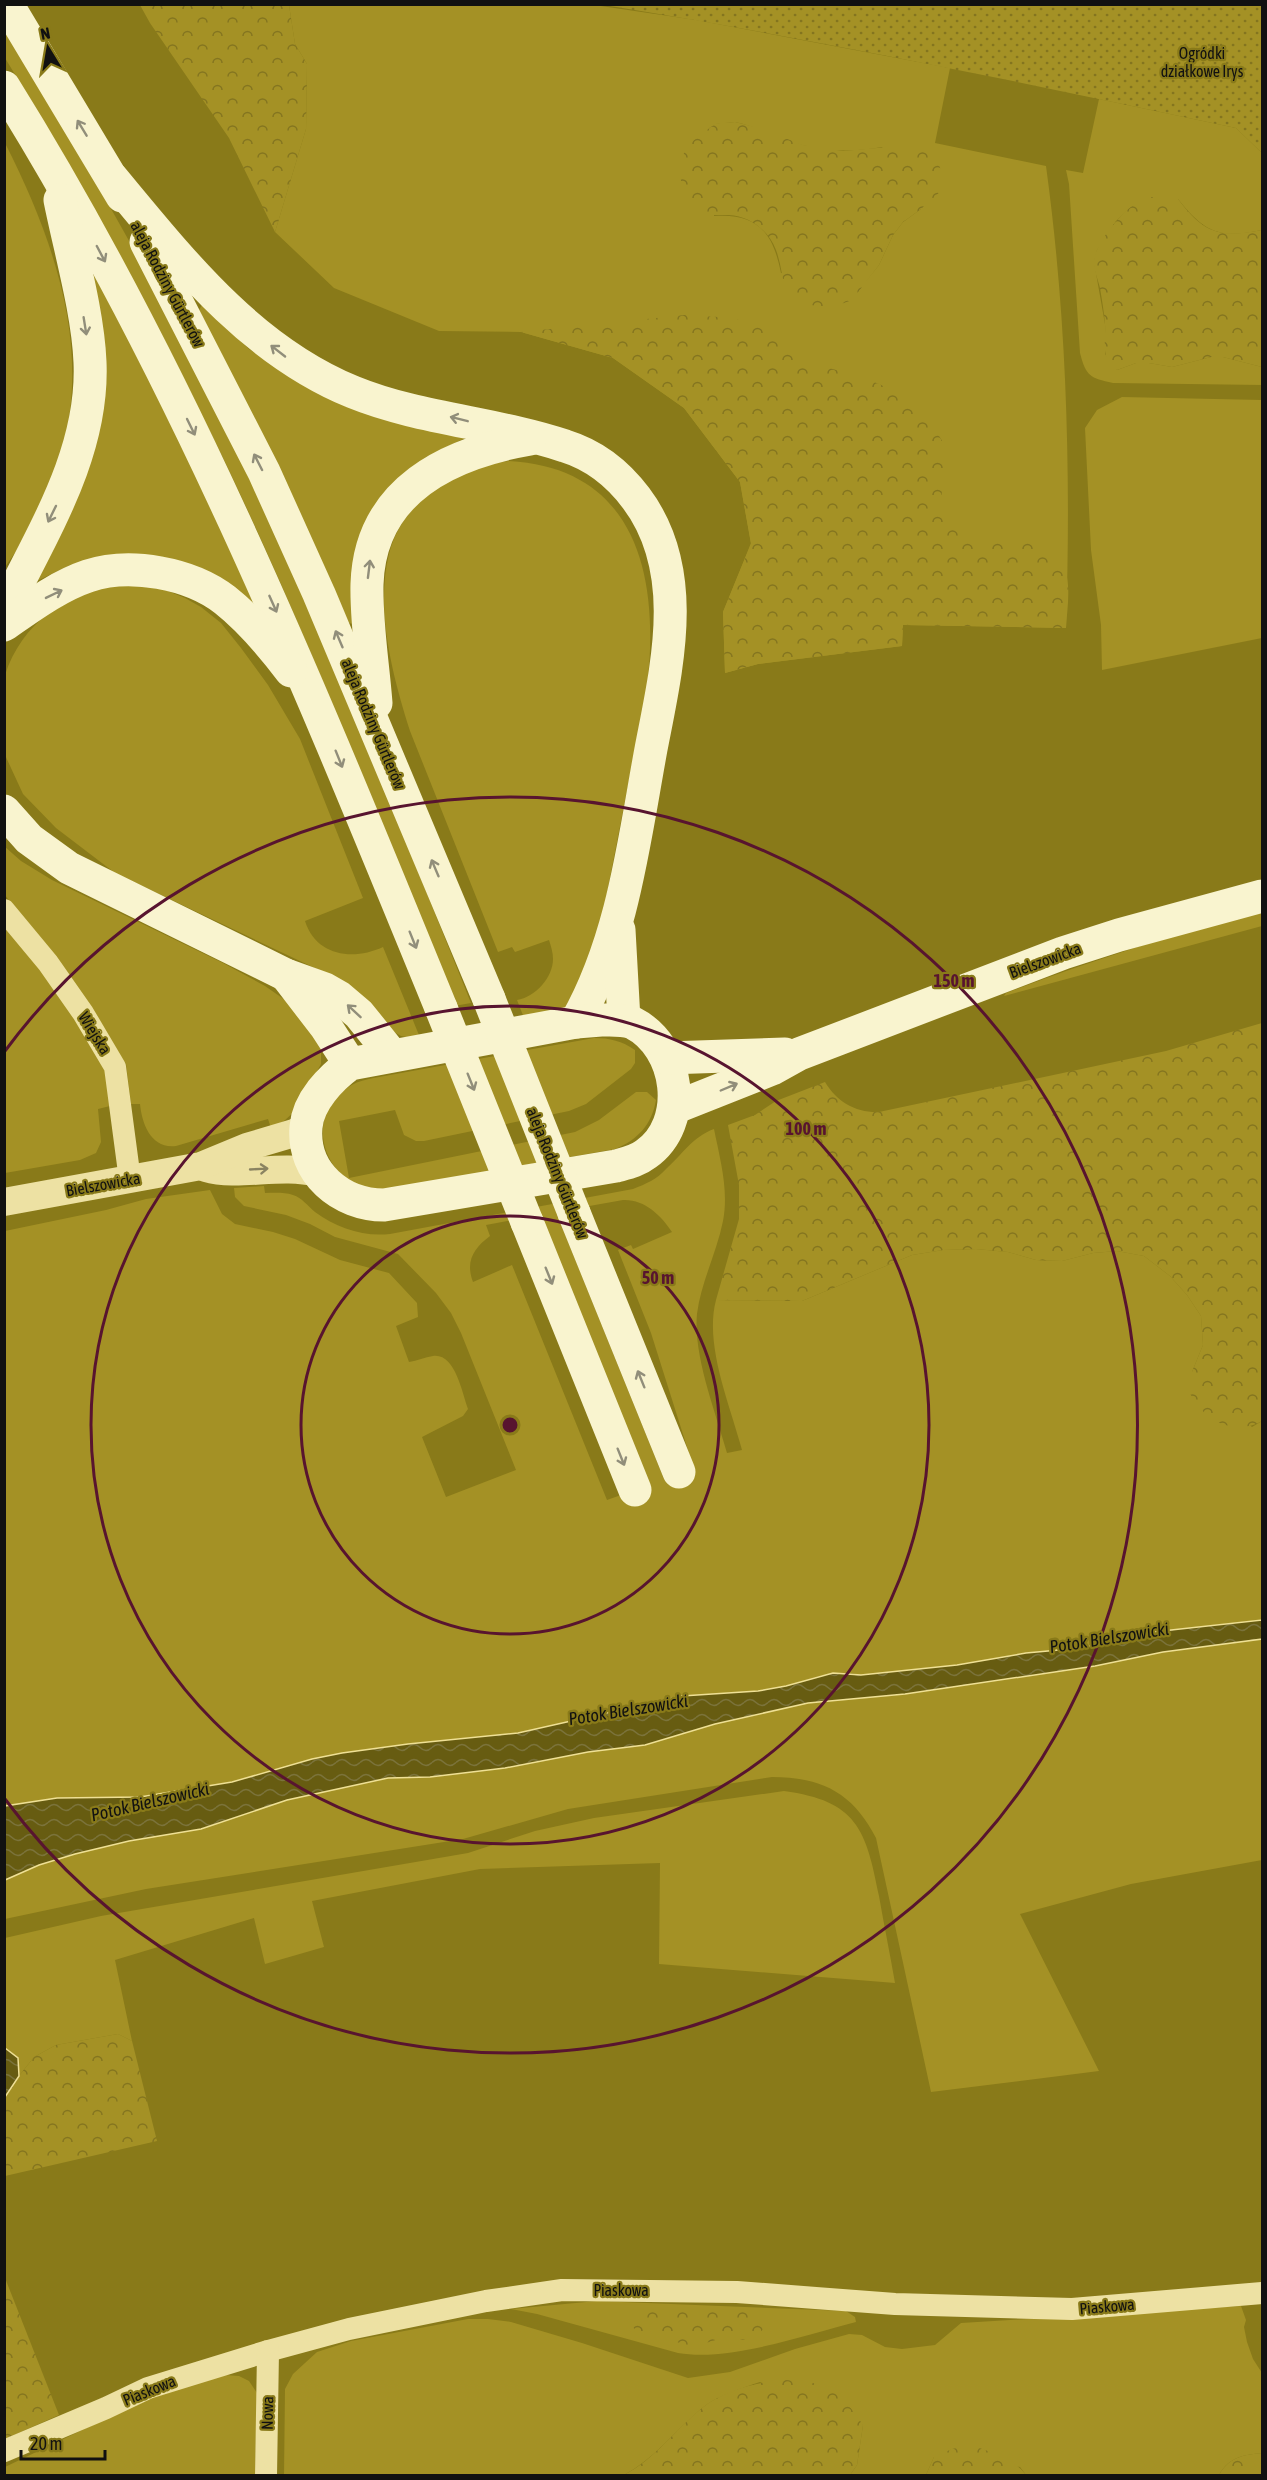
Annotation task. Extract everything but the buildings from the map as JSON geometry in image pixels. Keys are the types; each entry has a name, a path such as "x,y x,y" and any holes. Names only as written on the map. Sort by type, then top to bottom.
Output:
{"main road":[{"name":"aleja Rodziny Gürtlerów","path":"7,4 112,178 181,307 264,472 378,732 489,999 679,1473"},
{"path":"4,87 53,166 130,307 253,559 317,705 635,1490"},
{"path":"4,611 66,486 79,447 89,390 90,361 53,166"},
{"path":"112,178 183,265 238,319 293,362 353,392 399,407 567,446 598,461 622,480 649,515 666,562 670,591 670,629 664,682 618,919 594,988 576,1022"},
{"path":"378,732 367,584 371,552 384,518 413,485 446,465 503,444 536,438"},
{"path":"4,625 39,601 88,576 132,569 172,577 204,588 224,599 284,662 317,705"},
{"path":"4,811 29,839 69,868 286,975 325,989 339,997 359,1014 392,1055"},
{"name":"Bielszowicka","path":"799,1054 1063,953 1119,935 1263,896"},
{"path":"618,919 624,1020"},
{"path":"286,975 326,1027 350,1064"},
{"path":"624,1020 649,1035 667,1058 672,1082 674,1108 668,1128 651,1150 639,1159 616,1166 384,1205 372,1205 346,1198 328,1185 309,1156 306,1127 320,1094 335,1076 350,1064 576,1022 624,1020"},
{"path":"667,1058 704,1059 799,1054"},
{"path":"674,1108 772,1069 799,1054"}],"street":[{"name":"Wiejska","path":"4,910 71,996 115,1066 130,1180"},
{"path":"201,1166 306,1127"},
{"name":"Bielszowicka","path":"4,1202 201,1166"},
{"path":"201,1166 216,1171 284,1168 318,1173"},
{"name":"Piaskowa","path":"4,2451 148,2388 268,2351 349,2329 486,2301 561,2290 737,2292 895,2304 1060,2309 1263,2294"},
{"name":"Nowa","path":"266,2475 268,2351"}],"green space":[{"path":"140,5 289,5 295,44 307,64 306,129 275,232 229,138"},
{"path":"289,5 594,5 696,20 950,68 935,143 1046,166 1059,281 1066,397 1068,512 1066,628 903,625 902,646 758,664 725,673 723,612 751,543 740,482 684,408 613,358 521,332 439,331 334,288 275,232 306,129 307,64 295,44","holes":["735,122 793,142 822,149 862,150 882,147 921,209 903,222 893,235 879,265 866,281 781,273 773,247 761,228 742,218 714,216 716,124"]},
{"name":"Ogródki działkowe Irys","path":"604,5 1262,5 1262,153 1236,128 920,62"},
{"path":"5,26 46,93 169,312 242,458 360,727 471,1003 454,1006 344,732 256,529 177,368 5,58"},
{"path":"1099,99 1236,128 1262,153 1262,230 1235,234 1214,231 1197,219 1178,199 1130,208 1116,221 1097,250 1094,262 1105,324 1105,354 1117,370 1136,363 1172,367 1211,357 1223,357 1262,367 1262,385 1113,383 1090,375 1084,367 1080,353 1069,184 1066,170 1083,173"},
{"path":"735,122 759,128 803,145 843,151 911,145 928,154 940,167 942,190 903,222 893,235 879,265 852,300 833,307 810,305 786,292 776,250 764,231 737,216 696,214 685,193 681,183 681,163 690,144 714,125"},
{"path":"5,143 31,197 51,251 65,304 72,357 70,409 59,462 38,514 5,567"},
{"path":"1160,196 1178,199 1196,220 1214,231 1235,233 1262,230 1262,367 1223,357 1211,357 1172,367 1136,363 1117,370 1108,361 1105,350 1103,306 1094,267 1096,253 1120,217 1144,199"},
{"path":"95,275 136,349 259,607 103,556 70,565 37,581 67,517 89,278"},
{"path":"202,305 249,349 301,384 334,400 469,436 426,457 412,467 353,624 349,623 269,448 199,310"},
{"path":"685,315 726,318 755,325 770,332 790,352 800,358 864,378 893,391 907,401 930,424 943,443 946,464 941,506 946,522 960,534 972,540 1036,544 1056,554 1066,572 1068,596 1066,628 903,625 902,646 758,664 725,673 723,612 751,544 740,482 684,408 613,358 521,332"},
{"path":"1122,397 1262,400 1262,638 1102,670 1101,625 1091,550 1085,428 1097,410"},
{"path":"509,461 552,468 587,484 613,507 631,536 643,570 649,607 650,647 647,687 597,945 572,1005 526,1023 517,1000 536,991 550,973 553,959 549,940 515,952 512,947 498,952 410,731 392,666 384,598 389,554 396,535 406,518 419,503 452,479 489,465"},
{"path":"117,584 163,589 201,607 221,623 268,685 300,739 363,898 305,921 310,933 318,942 337,952 360,954 383,947 421,1040 401,1036 392,1031 321,971 115,873 56,828 23,794 5,755 5,675 13,657 22,640 34,626 63,603 80,595"},
{"path":"4,846 21,861 52,880 223,963 265,986 298,1009 321,1044 321,1064 296,1110 284,1121 271,1128 268,1119 176,1146 160,1144 154,1139 146,1127 140,1104 131,1104 126,1064 5,895"},
{"path":"1262,910 1262,926 1004,996 1006,993 1101,959"},
{"path":"4,923 39,964 105,1066 110,1106 98,1109 101,1142 96,1153 80,1160 5,1173"},
{"path":"1262,1023 1262,1421 1242,1427 1221,1424 1206,1415 1190,1394 1192,1372 1203,1345 1201,1316 1170,1276 1144,1256 1117,1251 1093,1253 1062,1261 1036,1260 1008,1252 976,1249 943,1250 912,1255 802,1301 716,1300 739,1219 739,1185 728,1125 755,1115 776,1101 825,1082 841,1101 848,1105 863,1111 879,1112 1166,1051"},
{"path":"594,1038 616,1041 635,1050 635,1063 631,1069 586,1104 569,1111 424,1141 416,1141 404,1135 395,1110 339,1121 349,1178 575,1132 599,1120 636,1092 647,1092 656,1100 651,1117 637,1136 615,1149 384,1190 368,1190 345,1178 331,1161 326,1150 323,1128 330,1106 347,1088 357,1083 373,1078"},
{"path":"714,1129 723,1175 725,1209 699,1302 698,1348 727,1453 742,1450 725,1395 716,1355 713,1318 716,1300 802,1301 912,1255 943,1250 976,1249 1008,1252 1036,1260 1062,1261 1093,1253 1117,1251 1144,1256 1170,1276 1201,1316 1203,1345 1192,1372 1252,1427 1262,1421 1262,1620 1153,1632 1081,1648 1026,1653 957,1665 861,1675 852,1673 819,1676 786,1686 741,1693 682,1696 518,1733 342,1753 312,1759 232,1782 140,1797 58,1798 5,1806 5,1231 106,1210 146,1199 210,1190 222,1214 235,1224 295,1239 340,1260 389,1273 417,1303 418,1317 396,1326 409,1362 433,1356 447,1361 457,1375 468,1409 463,1416 422,1437 446,1497 516,1470 451,1313 436,1293 398,1254 335,1237 286,1215 244,1206 235,1197 234,1188 264,1186 265,1193 286,1193 296,1196 315,1212 341,1227 360,1233 390,1234 633,1189 659,1176 693,1141","holes":["623,1200 645,1205 663,1220 672,1232 633,1249 631,1245 618,1250 651,1333 693,1466 664,1479 556,1212","539,1215 635,1490 607,1500 512,1265 473,1282 471,1274 472,1256 479,1245 490,1236 486,1225"]},
{"path":"1262,1639 1262,1860 1131,1884 1020,1914 1099,2071 931,2092 876,1838 857,1809 846,1799 821,1784 806,1780 772,1777 568,1809 463,1839 146,1889 5,1919 4,1880 39,1865 129,1841 201,1828 287,1800 388,1778 430,1777 505,1768 588,1752 645,1745 715,1724 808,1703 905,1694 1095,1666 1163,1652"},
{"path":"784,1791 828,1802 843,1811 854,1822 869,1853 895,1983 659,1964 660,1863 480,1869 312,1901 324,1947 265,1964 254,1918 115,1960 132,2041 118,2034 56,2045 34,2057 19,2076 18,2058 5,2048 5,1938 101,1916 468,1853 535,1831 594,1818"},
{"path":"118,2034 132,2041 157,2141 5,2176 4,2097 34,2057 56,2045"},
{"path":"5,2278 59,2415 4,2439"},
{"path":"597,2301 846,2311 855,2317 856,2322 767,2346 720,2354 698,2355 678,2353 511,2309"},
{"path":"1241,2306 1246,2320 1244,2327 1247,2342 1253,2359 1262,2373 1262,2453 1237,2458 1227,2464 1219,2475 1026,2475 1020,2467 934,2457 926,2475 850,2475 857,2465 863,2425 760,2382 729,2393 708,2404 691,2417 655,2453 624,2475 284,2476 285,2389 293,2374 317,2352 351,2341 468,2319 511,2322 688,2378 730,2372 795,2349 849,2334 862,2335 885,2347 902,2349 935,2345 961,2323"},
{"path":"644,2310 751,2312 761,2316 766,2325 757,2337 745,2340 722,2338 693,2347 634,2329 632,2317 636,2312"},
{"path":"225,2375 239,2376 249,2381 257,2393 255,2475 5,2476 5,2467 151,2397"},
{"path":"785,2380 812,2383 831,2390 847,2403 863,2425 857,2465 850,2475 624,2475 645,2461 702,2408 721,2396 741,2388"},
{"path":"970,2445 1008,2460 1026,2475 926,2475 934,2457 952,2449"},
{"path":"1262,2453 1262,2475 1219,2475 1227,2464 1237,2458"}],"water":[{"name":"Potok Bielszowicki","path":"1262,1620 1262,1639 1163,1652 1095,1666 905,1694 808,1703 715,1724 645,1745 588,1752 505,1768 430,1777 388,1778 287,1800 201,1829 129,1841 75,1854 39,1865 5,1880 5,1806 57,1798 140,1797 232,1782 312,1759 342,1753 518,1733 682,1696 758,1691 833,1673 861,1675 957,1665 1026,1653 1081,1648 1153,1632"},
{"path":"5,2048 18,2058 19,2076 5,2097"}]}
